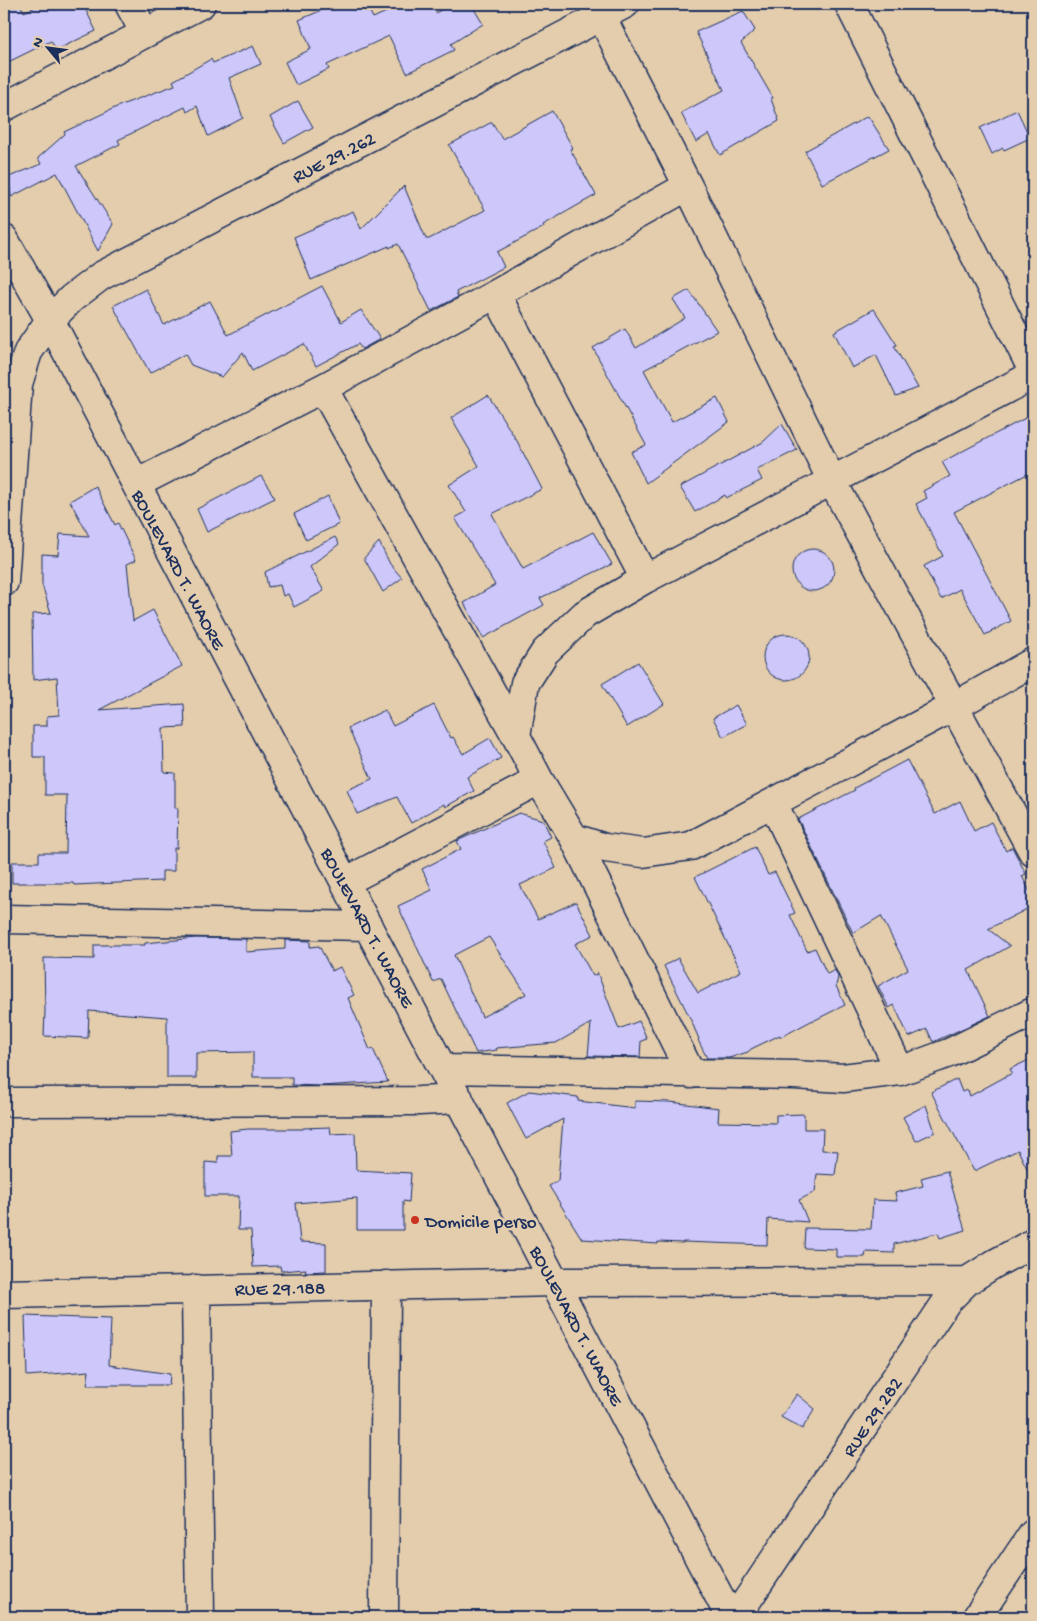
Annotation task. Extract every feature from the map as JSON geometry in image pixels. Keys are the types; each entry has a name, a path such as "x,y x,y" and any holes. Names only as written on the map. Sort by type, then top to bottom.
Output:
{"street":[{"path":"129,4 145,33"},
{"path":"4,107 201,4"},
{"name":"RUE 29.262","path":"4,582 18,384 28,352 50,320 72,298 101,276 598,10 625,4"},
{"path":"516,736 525,683 544,652 584,614 1033,373 849,4"},
{"path":"598,10 688,186 832,481 1033,852"},
{"path":"136,484 323,388 496,294 688,186"},
{"name":"BOULEVARD T. WAORE","path":"4,239 50,320 730,1617"},
{"path":"496,294 645,580"},
{"path":"323,388 539,780 574,838 691,1074"},
{"path":"574,838 605,848 643,853 691,846 955,706 1033,662"},
{"path":"345,882 539,780"},
{"path":"773,802 900,1071"},
{"path":"4,918 368,926"},
{"path":"444,1069 794,1075 842,1078 900,1071 949,1053 1033,1012"},
{"path":"4,1102 409,1101 459,1098"},
{"name":"RUE 29.282","path":"736,1617 947,1301 967,1281 1033,1243"},
{"name":"RUE 29.188","path":"4,1294 556,1282 967,1281"},
{"path":"384,1617 386,1285"},
{"path":"196,1289 200,1617"},
{"path":"977,1617 1033,1533"}],"building":[{"path":"4,4 20,4 24,12 42,4 83,4 96,31 56,50 51,41 4,64"},
{"path":"336,4 366,4 373,18 404,4 431,4 436,13 450,4 471,4 483,24 451,44 454,50 407,73 389,36 327,65 329,69 296,85 285,62 311,49 299,20"},
{"path":"743,11 755,30 741,43 773,98 771,99 779,121 720,155 709,134 696,142 681,113 724,90 696,32"},
{"path":"253,46 261,64 229,78 243,118 208,136 197,106 187,112 185,107 118,140 120,144 76,166 113,224 98,251 57,173 11,197 9,177 41,164 38,158 65,134 64,132 121,105 175,85 173,81 211,59 213,63"},
{"path":"298,101 313,127 284,143 270,117"},
{"path":"1017,110 1030,138 992,154 980,128"},
{"path":"552,111 573,148 570,149 596,195 543,225 544,227 497,252 504,267 456,292 458,297 431,311 398,244 389,248 389,246 311,280 294,237 353,211 361,229 404,186 426,239 429,239 485,210 449,145 492,122 502,139"},
{"path":"868,116 889,149 822,184 805,151"},
{"path":"322,286 341,322 361,310 380,339 362,349 358,344 316,366 304,344 252,371 243,352 222,377 191,365 185,354 150,373 113,306 146,289 164,325 210,301 228,335"},
{"path":"689,290 717,331 644,370 672,422 717,398 729,422 646,483 631,452 646,445 593,348 625,329 636,348 685,318 673,299"},
{"path":"874,309 897,345 894,346 918,388 896,396 876,355 852,368 834,332"},
{"path":"488,395 517,441 542,489 492,514 523,569 593,532 612,564 540,598 544,605 483,638 464,603 495,585 455,518 466,512 449,485 479,466 451,418"},
{"path":"1033,414 1033,471 954,512 1011,621 985,635 960,589 941,599 924,566 943,556 916,504 927,498 923,491 950,476 942,462"},
{"path":"782,424 797,450 757,470 762,480 726,498 725,495 695,512 680,487 763,442"},
{"path":"261,476 275,498 207,532 197,509"},
{"path":"95,486 115,525 118,523 136,560 127,564 133,621 153,610 182,666 99,710 184,704 185,727 163,728 164,772 175,773 175,808 178,808 177,848 174,848 174,871 162,871 162,881 74,885 73,883 12,883 12,862 39,862 39,853 66,853 67,795 45,795 45,757 33,757 33,726 47,726 47,716 59,715 57,677 33,680 32,614 51,613 42,585 42,554 58,555 60,534 89,536 70,501"},
{"path":"328,496 339,524 306,540 294,514"},
{"path":"335,537 339,544 310,567 324,591 294,607 288,594 283,596 280,585 268,587 265,572"},
{"path":"379,542 390,564 402,578 383,592 364,558"},
{"path":"817,549 825,552 831,558 834,570 831,582 825,588 809,591 801,588 795,582 792,566 795,558 801,552"},
{"path":"786,634 799,638 805,644 809,657 805,670 799,676 786,680 773,676 767,670 763,657 767,644 773,638"},
{"path":"638,662 664,704 627,727 602,684"},
{"path":"434,705 451,738 453,737 463,754 490,738 501,758 467,777 474,791 445,807 444,804 411,823 397,797 357,814 347,790 372,779 348,728 385,710 393,726"},
{"path":"736,705 747,724 723,737 713,718"},
{"path":"907,760 935,814 960,801 974,831 991,822 1006,851 1012,847 1026,874 1022,876 1033,898 1033,906 988,929 1010,946 968,970 990,1016 933,1042 927,1029 909,1037 894,1005 889,1008 878,986 908,969 881,916 853,933 798,819 855,790 854,788"},
{"path":"519,813 543,820 551,837 543,841 556,868 520,885 538,919 576,902 593,935 575,944 593,976 597,972 619,1029 639,1021 647,1039 641,1041 640,1057 588,1056 591,1023 556,1043 496,1048 497,1050 476,1053 441,979 433,982 398,906 432,890 422,869 461,849 457,841","holes":["489,937 526,994 482,1017 454,955"]},
{"path":"755,847 768,875 775,872 795,913 790,915 807,951 815,948 827,974 835,970 838,977 836,986 845,1005 748,1052 729,1058 707,1058 690,1018 664,966 678,958 698,993 741,971 695,877"},
{"path":"196,938 246,939 246,952 285,949 285,940 310,941 310,947 319,946 332,971 340,967 354,995 348,998 370,1050 373,1049 388,1082 321,1086 292,1085 292,1077 253,1077 253,1052 196,1053 196,1078 167,1078 167,1017 89,1011 88,1038 44,1036 44,958 94,959 94,945 145,945 145,943"},
{"path":"1033,1058 1033,1181 1018,1150 974,1171 931,1092 957,1079 962,1092 968,1090 970,1096 1012,1073 1010,1069"},
{"path":"529,1091 578,1097 578,1101 635,1108 635,1101 670,1102 719,1108 718,1122 776,1123 776,1115 804,1114 804,1129 823,1129 822,1150 838,1151 835,1175 817,1174 815,1192 799,1200 808,1222 768,1219 767,1245 683,1242 658,1242 658,1244 582,1239 549,1186 558,1181 563,1119 526,1139 507,1103"},
{"path":"926,1105 935,1132 916,1141 903,1117"},
{"path":"330,1127 331,1134 355,1133 356,1170 411,1173 409,1202 403,1201 403,1230 357,1230 357,1198 296,1203 300,1242 326,1243 326,1271 305,1272 306,1269 281,1271 280,1266 253,1267 251,1230 238,1230 239,1196 205,1196 205,1162 218,1163 218,1156 232,1156 230,1131"},
{"path":"947,1171 965,1230 940,1238 938,1233 894,1244 894,1253 866,1252 865,1257 836,1257 836,1249 804,1248 805,1228 871,1229 873,1200 897,1201 895,1193 923,1186 921,1178"},
{"path":"25,1316 111,1319 109,1365 170,1374 169,1385 87,1385 89,1371 27,1376"},
{"path":"797,1394 815,1409 802,1429 781,1417"}],"place":[{"name":"Domicile perso","path":"415,1220"}]}
